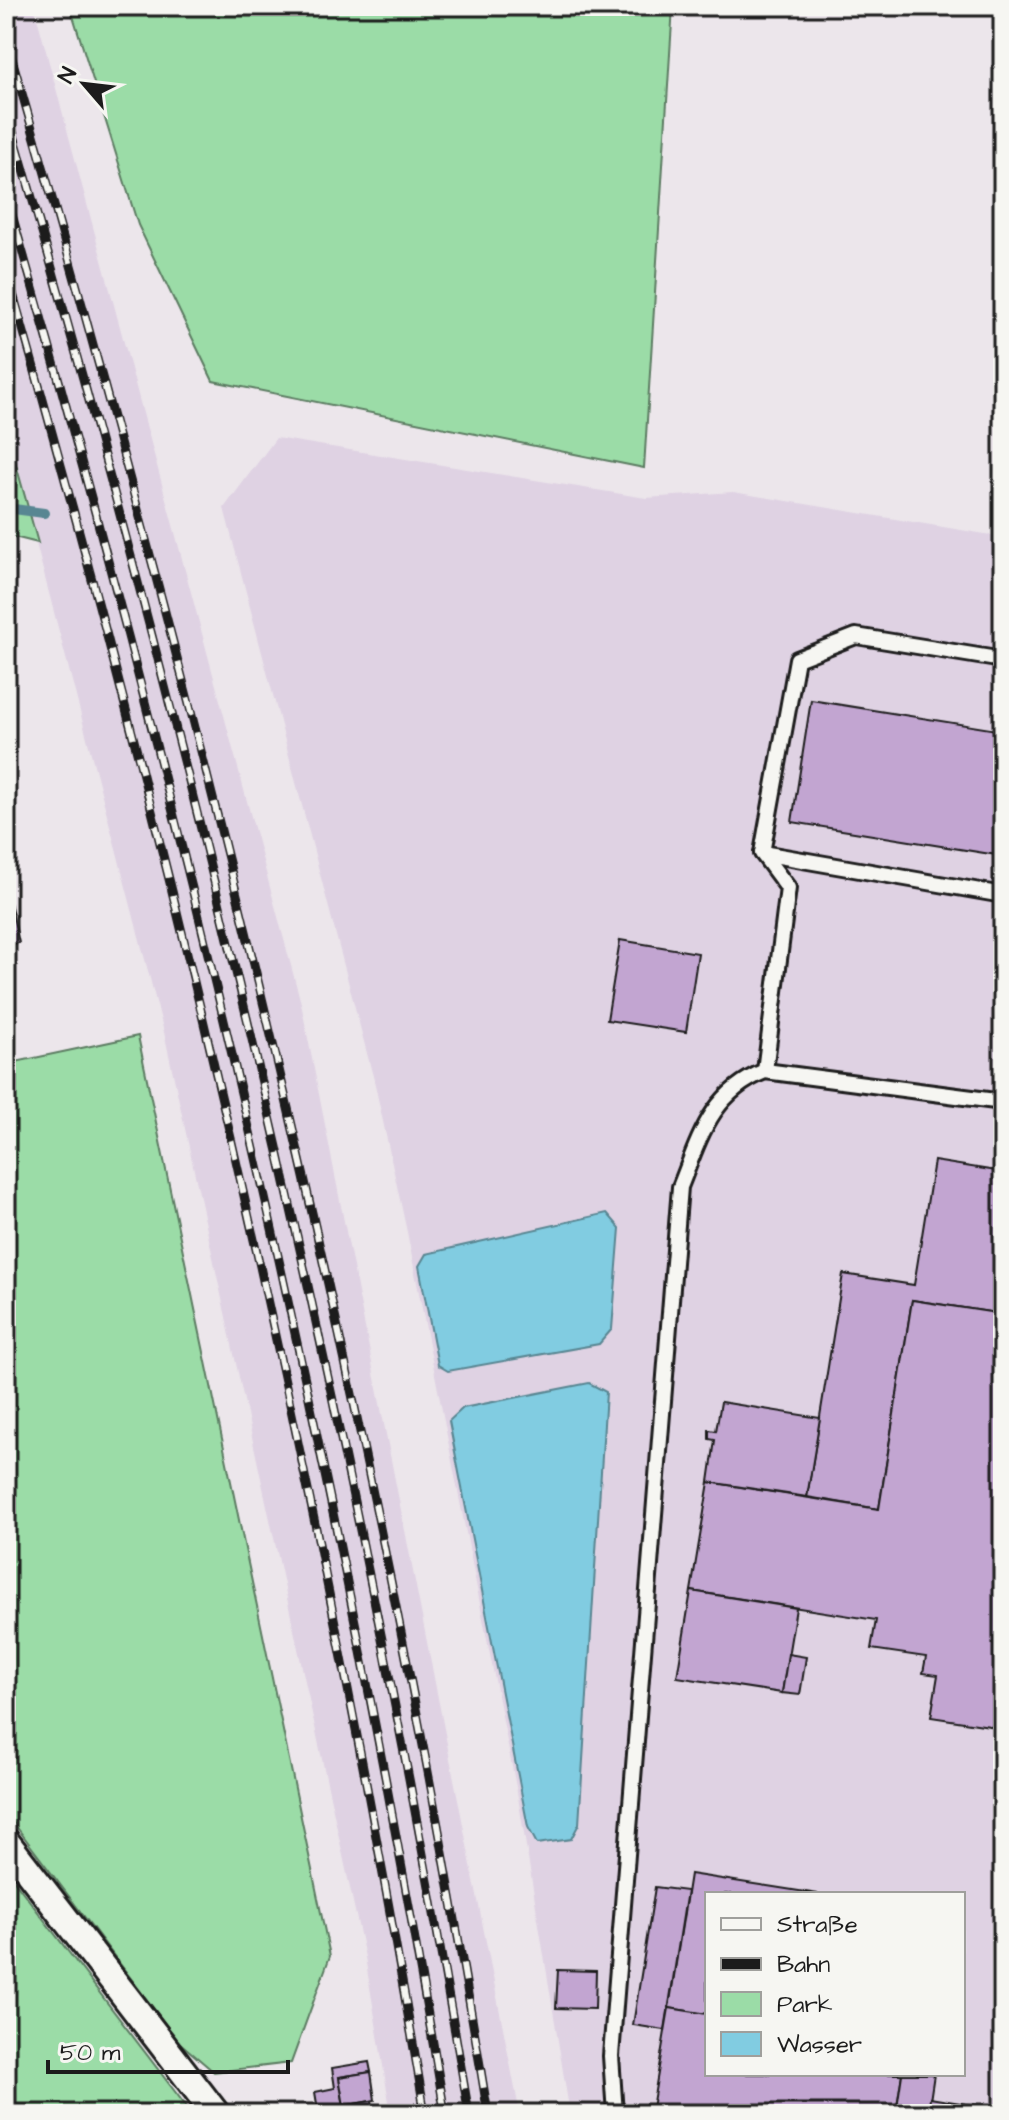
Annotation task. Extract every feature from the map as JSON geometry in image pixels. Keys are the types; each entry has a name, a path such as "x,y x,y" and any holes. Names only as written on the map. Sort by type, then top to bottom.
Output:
{"street":[{"path":"6,1842 216,2114"}],"lane":[{"path":"765,1071 788,888 762,853 797,659 856,636 1003,660"},
{"path":"762,853 1003,895"},
{"path":"615,2114 611,2056 680,1187 708,1117 739,1081 765,1071 1003,1102"}],"shaded area":[{"path":"6,6 34,6 301,1003 520,2114 391,2114 365,1957 164,1032 6,429"},
{"path":"276,438 646,498 733,492 1003,537 1003,2114 570,2114 518,1797 407,1232 374,1080 224,508"}],"green space":[{"path":"70,6 673,6 644,468 213,381 138,225"},
{"path":"6,429 38,543 6,535"},
{"path":"138,1036 330,1956 291,2063 214,2072 179,2042 6,1813 6,1064"},
{"path":"6,1870 192,2114 6,2114"}],"water":[{"path":"607,1213 620,1228 612,1329 599,1344 448,1371 438,1365 419,1266 426,1254"},
{"path":"589,1383 606,1392 579,1824 571,1839 537,1844 528,1827 449,1421 463,1408"}],"building":[{"path":"811,700 1003,731 1003,856 792,822"},
{"path":"6,884 19,943 6,945"},
{"path":"620,940 698,953 686,1032 607,1020"},
{"path":"934,1161 1003,1172 1003,1314 912,1300 879,1509 807,1497 843,1274 914,1285"},
{"path":"912,1300 1003,1314 1003,1728 931,1717 938,1675 923,1673 926,1657 871,1649 876,1620 691,1591 709,1482 879,1509"},
{"path":"721,1402 820,1418 807,1497 709,1482 715,1440 709,1439 709,1430 716,1431"},
{"path":"691,1591 796,1608 782,1693 677,1677"},
{"path":"788,1654 806,1657 800,1695 782,1693"},
{"path":"690,1874 805,1892 705,1892 705,2014 669,2008"},
{"path":"655,1887 687,1891 665,2030 633,2025"},
{"path":"558,1970 596,1971 595,2009 556,2008"},
{"path":"669,2008 705,2014 705,2076 902,2076 896,2114 651,2114"},
{"path":"369,2062 371,2072 339,2077 344,2106 335,2107 336,2114 298,2114 318,2110 315,2092 335,2088 332,2068"},
{"path":"371,2072 375,2100 344,2106 339,2077"},
{"path":"902,2076 934,2076 928,2114 896,2114"},
{"path":"930,2098 1003,2110 1003,2114 928,2114"},
{"path":"372,2101 374,2114 336,2114 335,2107"}],"waterway":[{"path":"6,508 44,513"}],"railway":[{"path":"6,38 149,552 279,1069 393,1590 443,1851 488,2114"},
{"path":"6,108 144,604 267,1104 376,1608 469,2114"},
{"path":"6,194 137,669 254,1148 357,1629 445,2114"},
{"path":"6,269 130,725 242,1186 340,1649 425,2114"}]}
